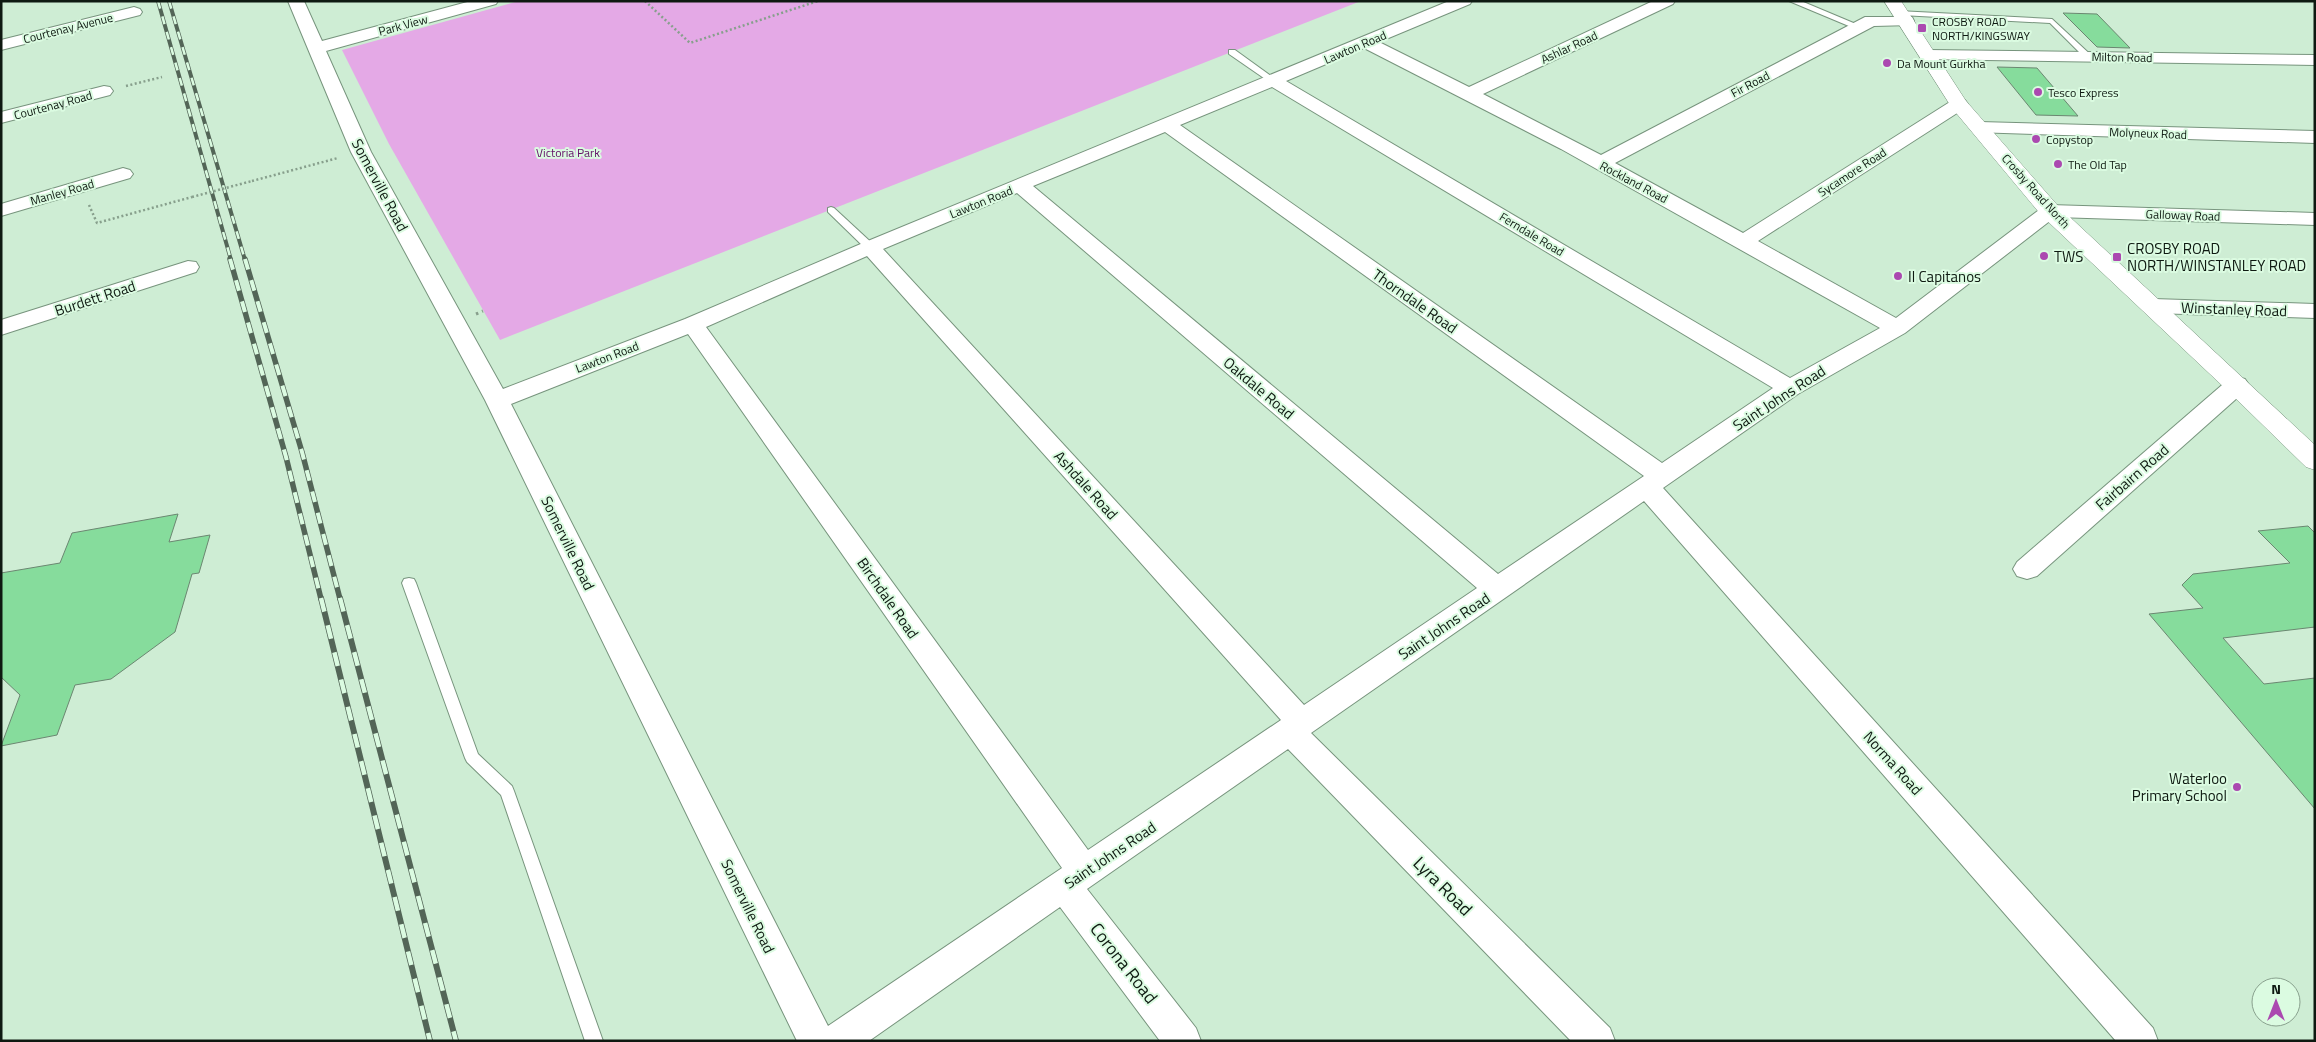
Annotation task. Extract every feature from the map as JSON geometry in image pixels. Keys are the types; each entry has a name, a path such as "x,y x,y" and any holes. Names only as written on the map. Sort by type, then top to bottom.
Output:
{"highway":[{"name":"Crosby Road North","path":"1900,12 1959,104 2050,211 2311,454"}],"street":[{"name":"Somerville Road","path":"296,1 361,152 497,400 816,1041"},
{"name":"Park View","path":"316,48 490,1"},
{"name":"Lawton Road","path":"497,400 693,324 870,247 1464,1"},
{"name":"Ashlar Road","path":"1472,93 1667,1"},
{"name":"Courtenay Avenue","path":"1,45 134,12"},
{"name":"Fir Road","path":"1599,164 1871,20 1900,12"},
{"name":"Rockland Road","path":"1367,42 1472,93 1599,164 1744,241 1897,328"},
{"name":"Milton Road","path":"1928,55 2315,60"},
{"name":"Ferndale Road","path":"1274,81 1790,388"},
{"name":"Courtenay Road","path":"1,118 104,91"},
{"name":"Sycamore Road","path":"1744,241 1959,104"},
{"name":"Thorndale Road","path":"1168,125 1654,481"},
{"name":"Molyneux Road","path":"1980,128 2315,137"},
{"name":"Manley Road","path":"1,210 123,174"},
{"name":"Oakdale Road","path":"1021,186 1497,589"},
{"name":"Saint Johns Road","path":"836,1041 1790,388 1897,328 2050,211"},
{"name":"Galloway Road","path":"2050,211 2315,219"},
{"name":"Ashdale Road","path":"870,247 1296,727"},
{"name":"Burdett Road","path":"1,328 188,267"},
{"name":"Winstanley Road","path":"2153,306 2315,312"},
{"name":"Birchdale Road","path":"693,324 1074,879"},
{"name":"Fairbairn Road","path":"2027,569 2237,386"},
{"name":"Norma Road","path":"1654,481 2140,1041"},
{"name":"Lyra Road","path":"1296,727 1597,1041"},
{"name":"Corona Road","path":"1074,879 1183,1041"}],"lane":[{"path":"1793,1 1858,27"},
{"path":"1900,12 2052,20 2089,57"},
{"path":"1232,52 1274,81"},
{"path":"830,210 870,247"},
{"path":"409,583 472,758 507,791 594,1041"}],"path":[{"path":"645,1 690,43 818,1"},
{"path":"104,91 162,77"},
{"path":"80,186 97,223 361,152"}],"green space":[{"name":"Victoria Park","path":"519,1 1361,1 500,340 389,144 342,50"}],"building":[{"path":"2063,13 2097,14 2130,48 2097,47"},
{"name":"Tesco Express","path":"1997,67 2037,68 2078,116 2036,115"},
{"path":"178,514 169,542 210,535 199,573 192,574 175,632 111,679 75,685 57,735 1,746 20,695 1,677 1,573 60,563 72,533"},
{"path":"2308,526 2315,533 2315,627 2223,638 2264,684 2315,678 2315,809 2149,614 2203,608 2182,585 2193,574 2290,563 2258,531"}],"railway":[{"path":"158,1 231,260"},
{"path":"169,1 245,260"},
{"path":"230,259 286,457 321,599"},
{"path":"245,259 302,452 340,599"},
{"path":"321,598 430,1041"},
{"path":"340,598 456,1041"}],"place":[{"name":"CROSBY ROAD NORTH/KINGSWAY","path":"1922,28"},
{"name":"Da Mount Gurkha","path":"1887,63"},
{"name":"Tesco Express","path":"2038,92"},
{"name":"Copystop","path":"2036,139"},
{"name":"The Old Tap","path":"2058,164"},
{"name":"TWS","path":"2044,256"},
{"name":"CROSBY ROAD NORTH/WINSTANLEY ROAD","path":"2117,257"},
{"name":"Il Capitanos","path":"1898,276"},
{"name":"Waterloo Primary School","path":"2237,787"}]}
